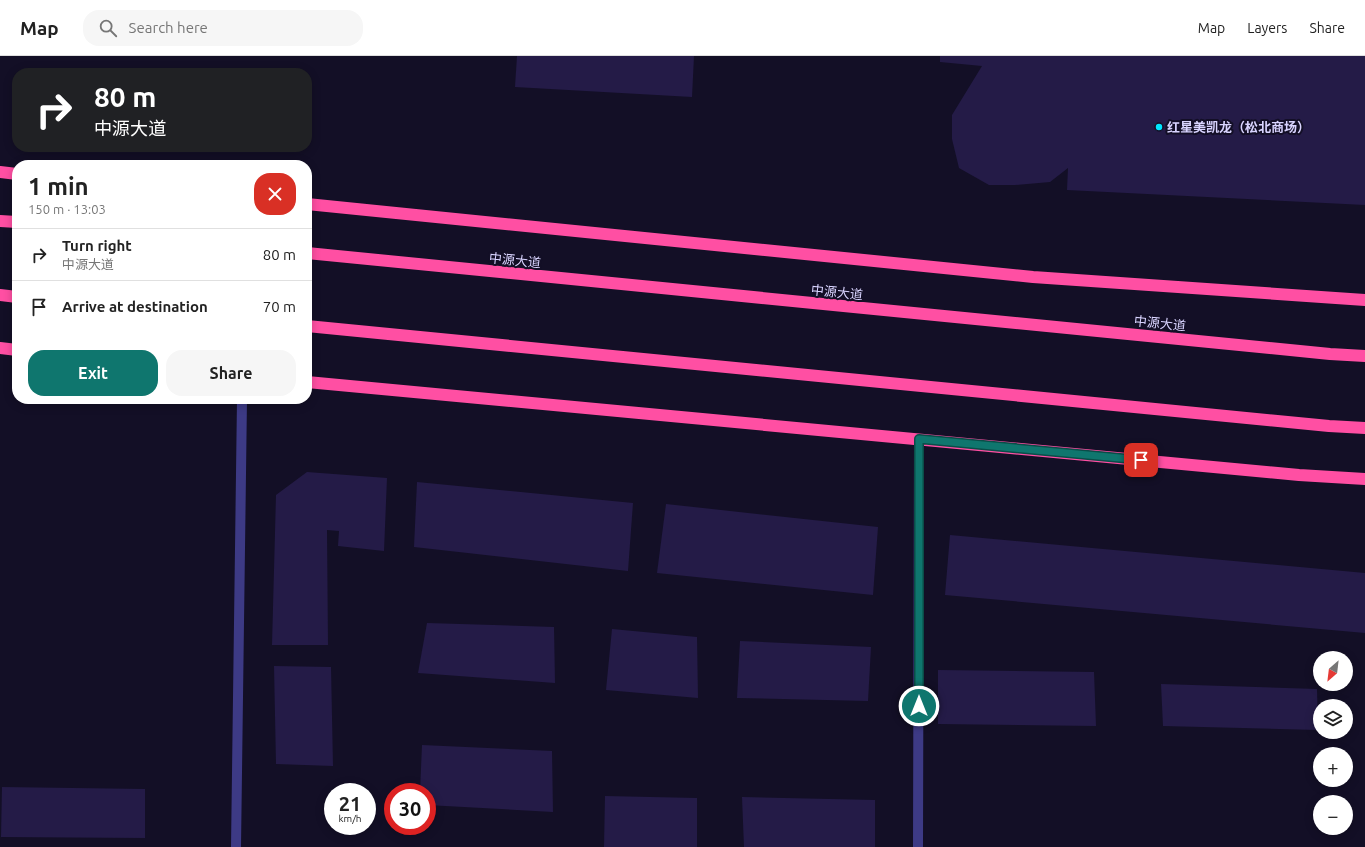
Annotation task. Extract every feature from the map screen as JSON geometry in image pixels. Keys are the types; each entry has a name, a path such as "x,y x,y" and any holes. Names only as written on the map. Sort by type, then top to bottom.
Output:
{"highway":[{"path":"0,172 12,173"},
{"path":"312,205 1033,277 1365,300"},
{"path":"0,221 12,222"},
{"name":"中源大道","path":"312,253 1307,352 1365,356"},
{"path":"0,295 12,296"},
{"path":"312,326 1365,428"},
{"path":"0,348 12,349"},
{"path":"312,382 1299,475 1365,479"}],"street":[{"path":"236,847 242,404"},
{"path":"918,847 919,439"}],"building":[{"path":"517,56 694,56 692,97 515,87"},
{"name":"红星美凯龙（松北商场）","path":"940,56 1365,56 1365,205 1067,190 1068,168 1050,182 1015,185 989,185 959,168 952,139 952,115 982,66 940,62"},
{"path":"307,472 387,478 384,551 338,546 339,531 327,530 328,645 272,645 276,495"},
{"path":"417,482 633,503 628,571 414,547"},
{"path":"666,504 878,527 873,595 657,573"},
{"path":"950,535 1365,573 1365,633 945,595"},
{"path":"427,623 554,627 555,683 418,673"},
{"path":"612,629 697,637 698,698 606,690"},
{"path":"740,641 871,647 868,701 737,698"},
{"path":"274,666 331,667 333,766 276,764"},
{"path":"938,670 1094,672 1096,726 938,724"},
{"path":"1161,684 1313,689 1313,691 1317,691 1317,699 1313,699 1313,730 1163,726"},
{"path":"422,745 552,751 553,812 436,806 436,783 420,783"},
{"path":"2,787 145,789 145,838 1,837"},
{"path":"605,796 697,798 697,847 604,847"},
{"path":"742,797 875,800 875,847 744,847"}],"place":[{"name":"红星美凯龙（松北商场）","path":"1159,127"}],"route":[{"path":"919,706 919,439 1141,460"}]}
